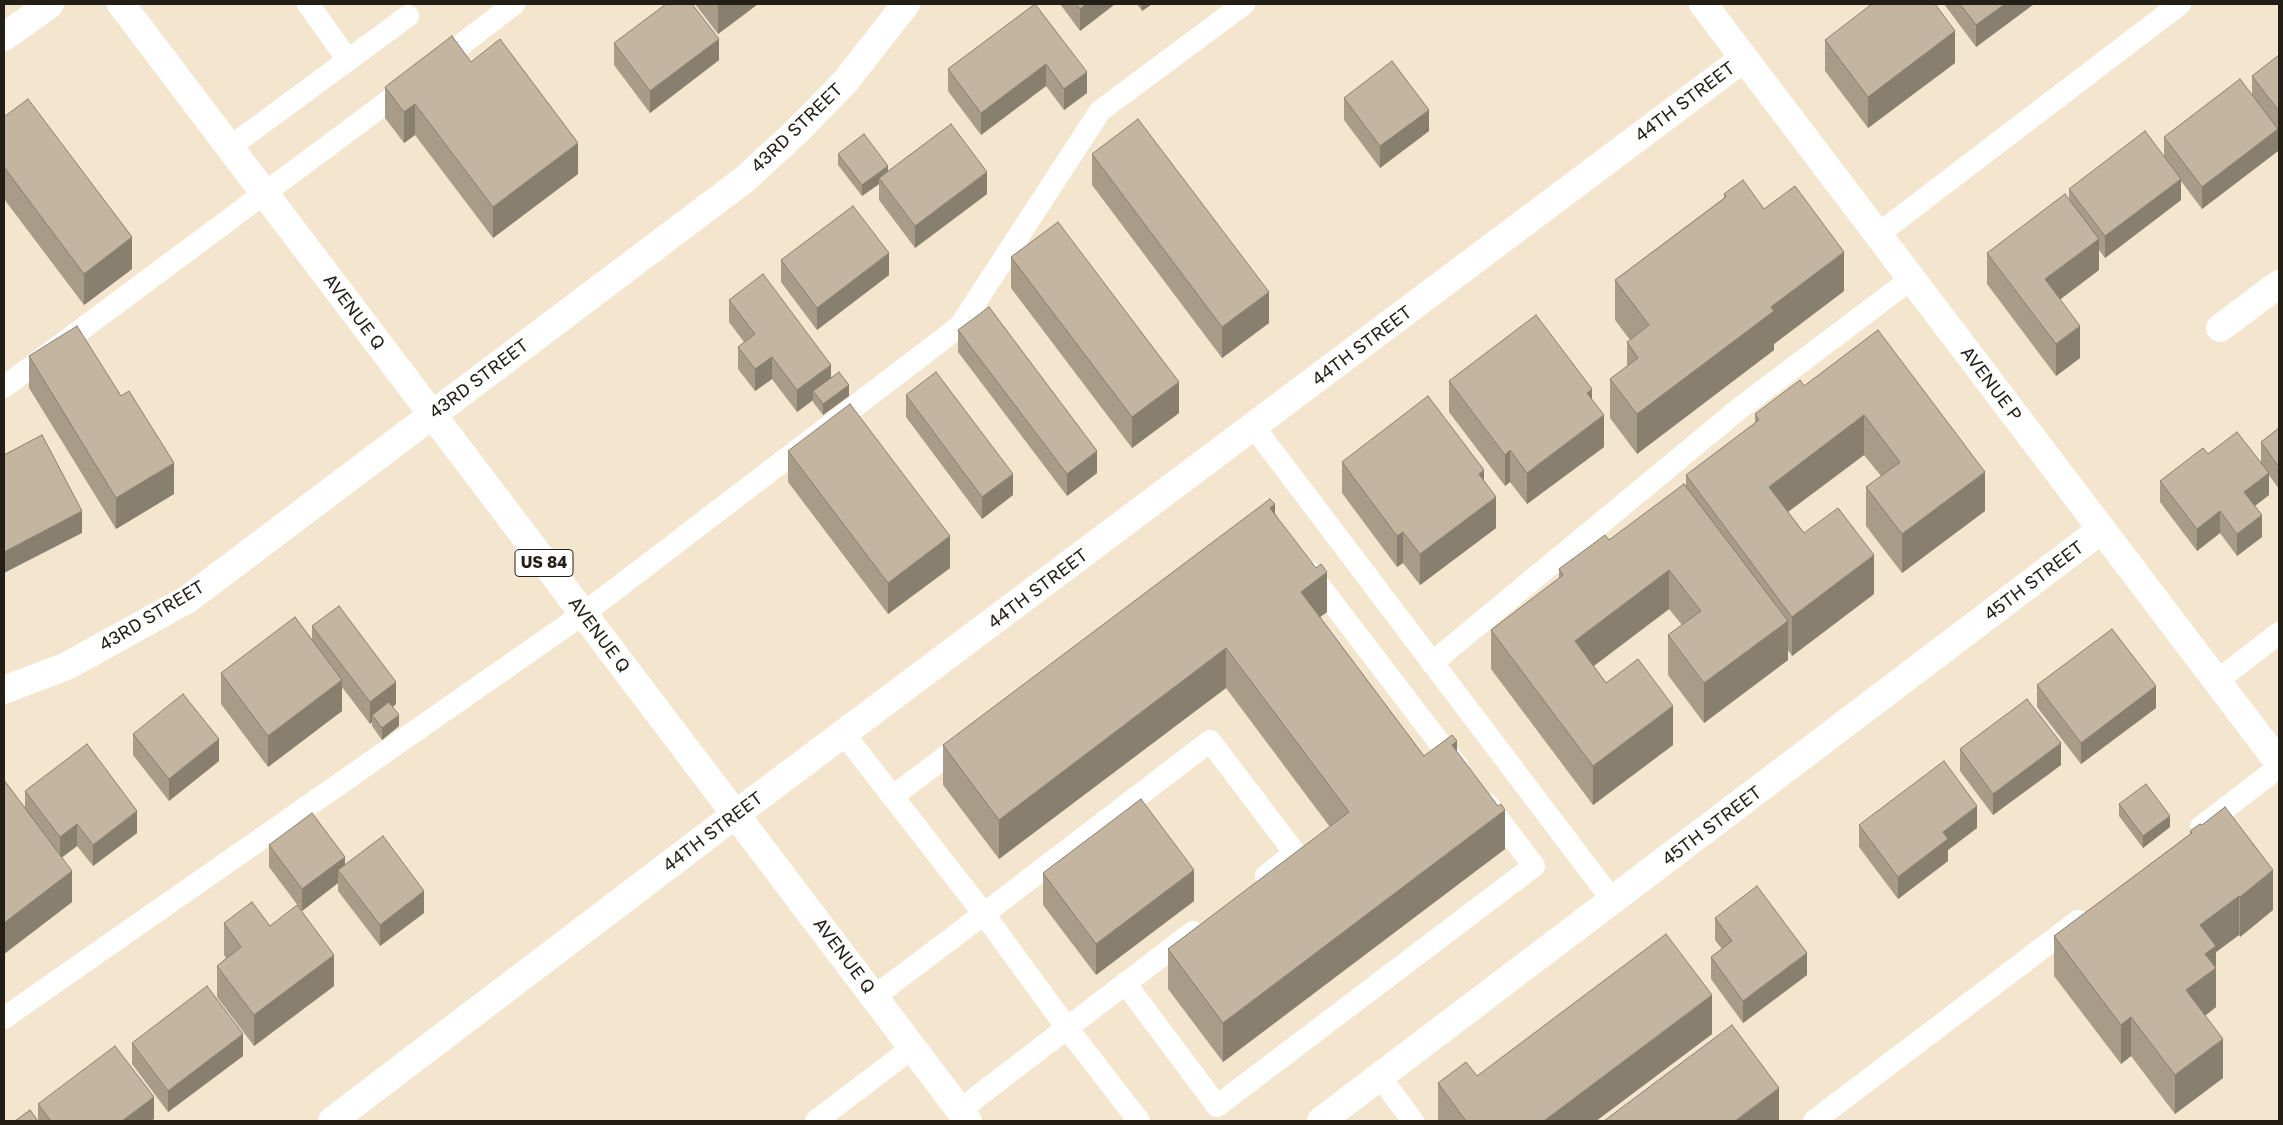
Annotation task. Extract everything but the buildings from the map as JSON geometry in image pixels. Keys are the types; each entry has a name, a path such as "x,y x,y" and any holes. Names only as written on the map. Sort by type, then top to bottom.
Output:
{"main road":[{"path":"4,37 50,4"},
{"name":"AVENUE Q","path":"121,4 875,996 964,1116"},
{"name":"43RD STREET","path":"4,690 67,666 188,599 745,179 797,131 845,82 906,4"},
{"name":"AVENUE P","path":"1703,4 2279,763"},
{"name":"44TH STREET","path":"332,1121 736,814 1744,58"},
{"path":"2220,328 2279,284"},
{"name":"45TH STREET","path":"1321,1121 2102,529"}],"lane":[{"path":"308,4 348,60"},
{"path":"4,387 265,194 514,4"},
{"path":"4,1018 583,614 960,326 1100,111 1244,4"},
{"path":"1878,235 2180,4"},
{"path":"230,147 408,16"},
{"path":"1432,663 1740,408 1911,279"},
{"path":"1254,427 1613,901"},
{"path":"1125,983 1217,1106 1534,866 1296,554"},
{"path":"2216,681 2279,633"},
{"path":"892,796 988,724"},
{"path":"844,734 984,914 1067,1028 1139,1121"},
{"path":"875,996 1210,741 1295,853 1249,888"},
{"path":"2185,839 2279,768"},
{"path":"1814,1121 2098,905"},
{"path":"964,1116 1067,1028 1210,918"},
{"path":"816,1121 912,1048"},
{"path":"1380,1076 1413,1121"}]}
